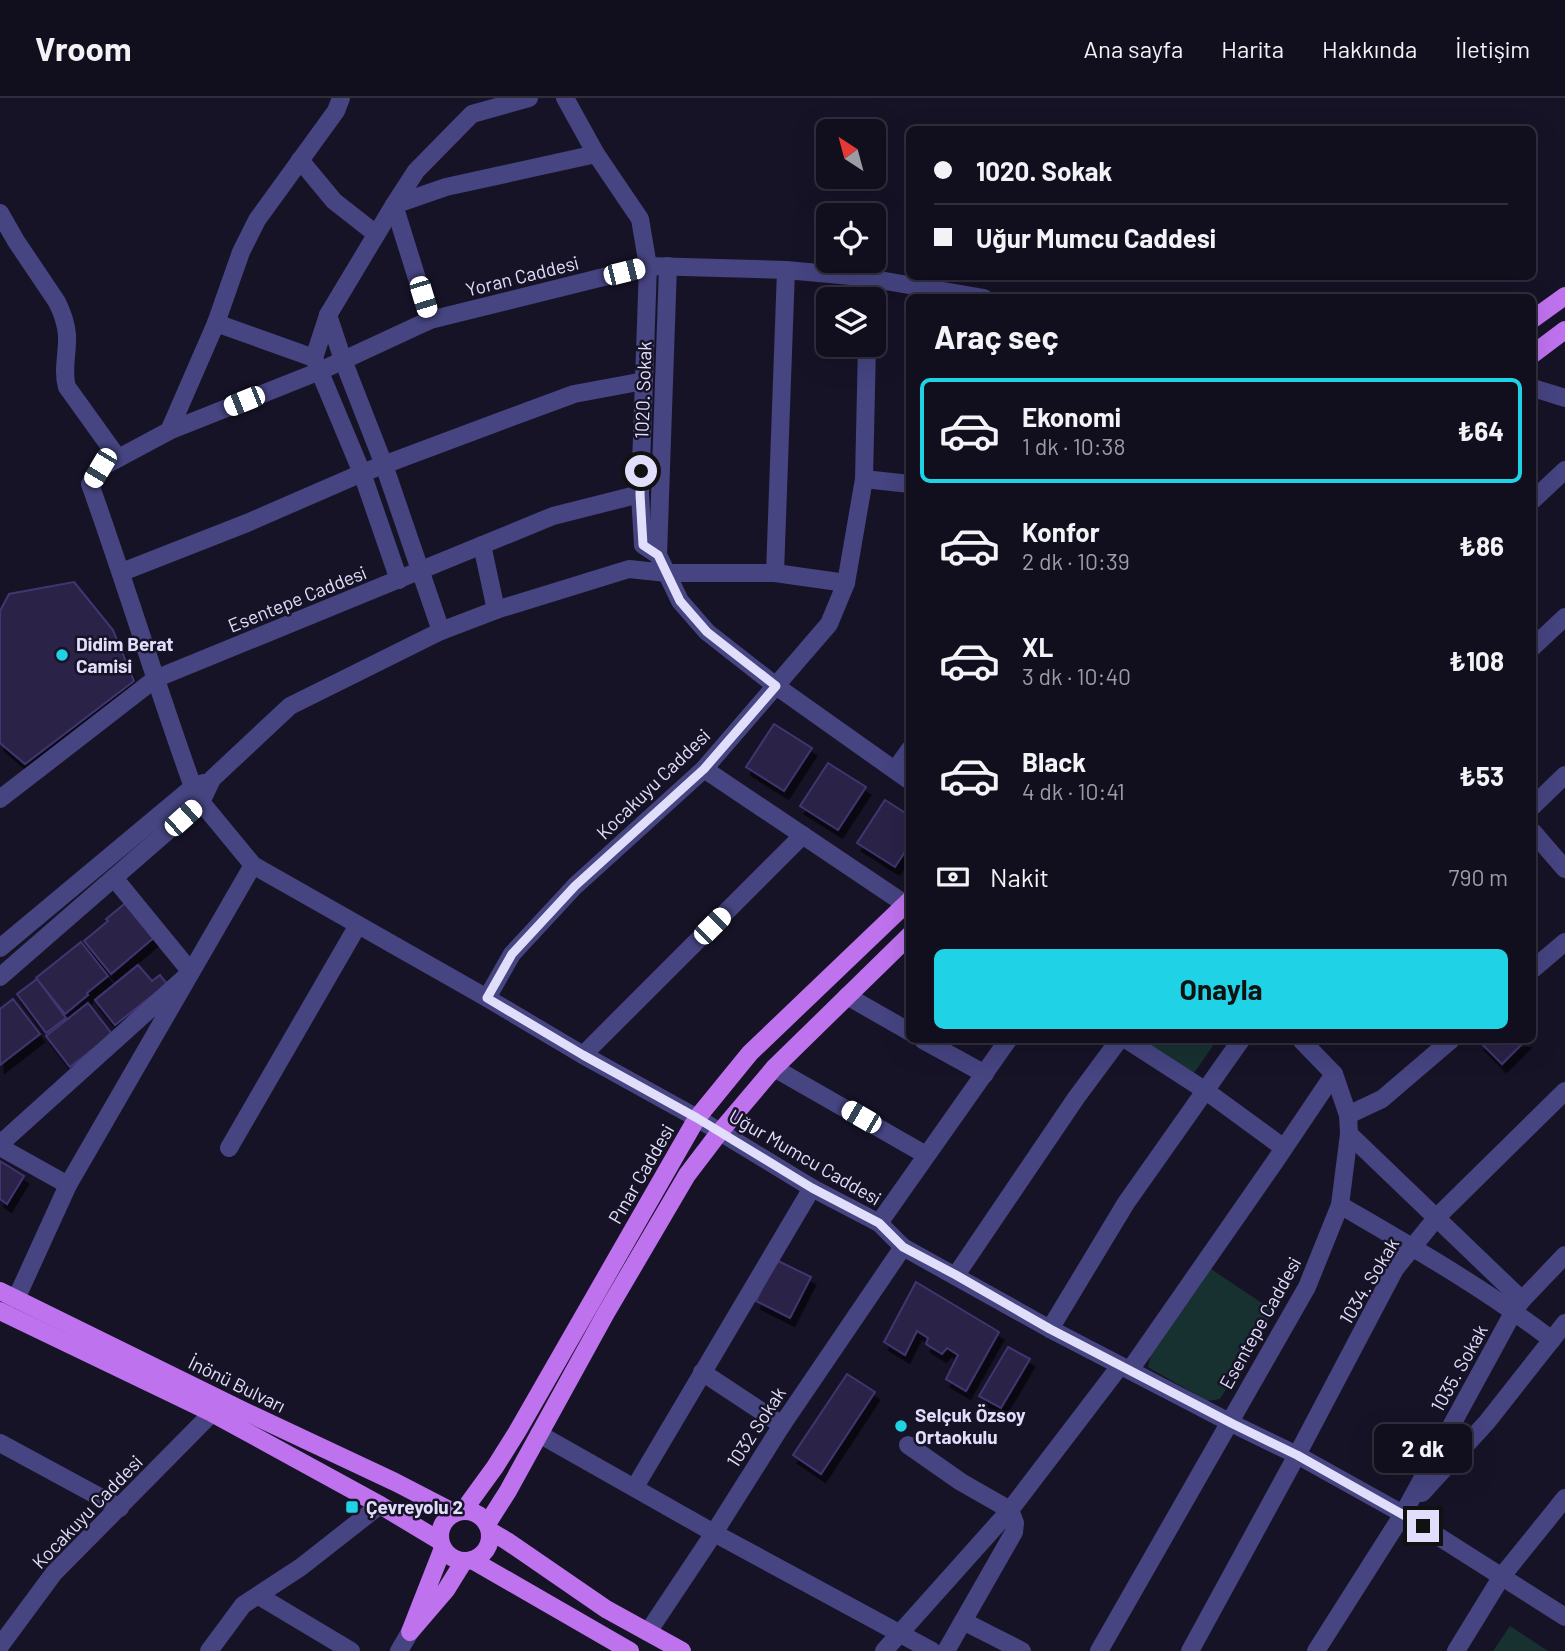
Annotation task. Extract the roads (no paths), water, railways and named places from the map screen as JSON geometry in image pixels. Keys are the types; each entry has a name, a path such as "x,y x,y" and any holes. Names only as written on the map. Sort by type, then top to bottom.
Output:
{"main road":[{"path":"1536,317 1565,296"},
{"path":"1536,352 1565,330"},
{"name":"Pınar Caddesi","path":"459,1512 495,1467 517,1432 697,1118 750,1053 906,904"},
{"name":"Pınar Caddesi","path":"489,1528 606,1313 687,1175 774,1068 906,939"},
{"name":"İnönü Bulvarı","path":"8,1295 244,1411 459,1512"},
{"name":"İnönü Bulvarı","path":"0,1311 212,1413 380,1505 442,1545"},
{"path":"630,1651 468,1561 449,1555 442,1545 440,1532 443,1524 459,1512 477,1514 489,1528 606,1609 682,1651"},
{"path":"410,1632 468,1561 484,1552 488,1546 489,1528"},
{"path":"410,1632 442,1545"}],"street":[{"path":"169,431 216,323 241,252 257,220 336,111 341,98"},
{"path":"399,580 362,473 317,364 328,315 416,171 472,114 530,98"},
{"name":"1020. Sokak","path":"565,98 596,154 640,219 648,266 640,494 643,545 658,555"},
{"path":"394,205 446,187 596,154"},
{"path":"300,160 334,201 376,234"},
{"path":"394,205 430,320"},
{"path":"0,213 62,312 67,336 67,387 118,458"},
{"name":"Yoran Caddesi","path":"121,572 90,484 100,468 169,431 317,364 343,360 430,320 648,266 786,270 862,277 961,294"},
{"name":"1020. Sokak","path":"658,555 668,266"},
{"path":"775,573 786,270"},
{"path":"862,277 863,287"},
{"path":"328,315 384,465 441,631"},
{"path":"216,323 317,364"},
{"name":"Kocakuyu Caddesi","path":"487,998 512,954 575,886 704,769 829,624 846,583 864,479 867,357"},
{"path":"197,795 155,679 121,572 247,523 362,473 575,394 644,381"},
{"path":"1536,388 1565,398"},
{"path":"1536,497 1565,470"},
{"path":"864,479 906,484"},
{"name":"Esentepe Caddesi","path":"0,799 155,679 553,516 640,494"},
{"path":"482,545 496,610"},
{"path":"658,555 680,601 707,632 776,686 906,778"},
{"path":"0,977 115,879 212,779 290,706 441,631 496,610 628,569 667,573 775,573 846,583"},
{"path":"1536,644 1565,617"},
{"path":"895,770 906,755"},
{"path":"704,769 906,901"},
{"path":"1536,803 1565,775"},
{"path":"3,939 197,795"},
{"name":"Uğur Mumcu Caddesi","path":"197,795 253,865 697,1118 812,1188 879,1223 903,1247 1050,1329 1297,1455 1403,1514 1565,1618"},
{"path":"583,1055 803,835"},
{"path":"1536,835 1565,869"},
{"path":"8,1295 68,1185 253,865"},
{"path":"115,879 191,972"},
{"path":"229,1148 358,925"},
{"path":"1536,966 1565,942"},
{"path":"68,1185 0,1145 191,972"},
{"path":"847,996 906,1030"},
{"path":"928,1043 985,1074"},
{"path":"879,1223 1006,1043"},
{"path":"956,1275 1076,1098 1117,1043"},
{"path":"1132,1043 1206,1091 1284,1148"},
{"path":"1050,1329 1126,1203 1239,1043"},
{"name":"Esentepe Caddesi","path":"1099,1651 1307,1287 1340,1205 1349,1134 1348,1115 1334,1074 1304,1043"},
{"path":"1348,1115 1382,1099 1447,1043"},
{"path":"774,1068 926,1155"},
{"path":"884,1651 1010,1510 1125,1368 1284,1148 1334,1074"},
{"name":"1034. Sokak","path":"1189,1651 1395,1269 1437,1217 1565,1091"},
{"path":"1349,1134 1437,1217 1552,1340"},
{"path":"635,1487 812,1188"},
{"path":"1340,1205 1518,1305"},
{"name":"1032 Sokak","path":"648,1632 782,1425 903,1247"},
{"name":"1035. Sokak","path":"1403,1514 1518,1305 1565,1255"},
{"path":"1316,1651 1403,1514 1487,1422 1565,1323"},
{"path":"702,1372 782,1425"},
{"name":"Kocakuyu Caddesi","path":"0,1646 54,1573 212,1413"},
{"path":"539,1434 932,1651"},
{"path":"908,1446 961,1482 1010,1510 1015,1523 1014,1532 946,1651"},
{"path":"4,1451 120,1508"},
{"path":"1456,1651 1502,1576 1565,1498"},
{"path":"209,1651 243,1605 301,1567 380,1505"},
{"path":"259,1596 351,1651"},
{"path":"963,1621 1022,1651"},
{"path":"399,1651 410,1632"}],"place":[{"name":"Didim Berat Camisi","path":"62,655"},
{"name":"Selçuk Özsoy Ortaokulu","path":"901,1426"},
{"name":"Çevreyolu 2","path":"352,1507"}]}
